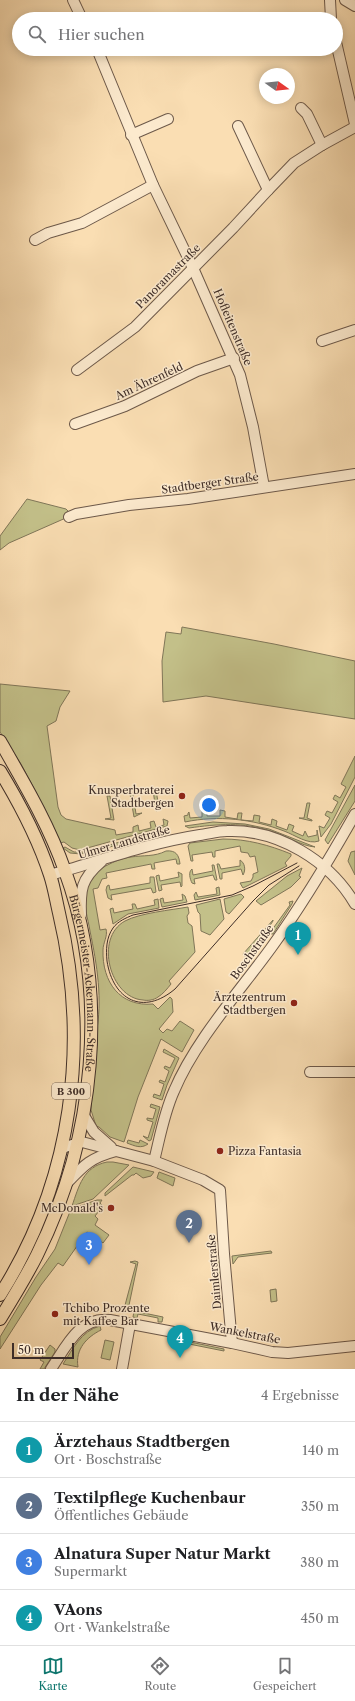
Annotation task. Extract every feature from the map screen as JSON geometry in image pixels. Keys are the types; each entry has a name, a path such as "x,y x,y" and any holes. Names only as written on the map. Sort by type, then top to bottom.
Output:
{"main road":[{"name":"B 300","path":"0,741 33,798 65,871"},
{"name":"B 300","path":"0,771 30,825 50,875"},
{"name":"Bürgermeister-Ackermann-Straße","path":"0,1319 37,1255 54,1216 77,1143 88,1084 91,1024 90,984 82,928 65,871"},
{"name":"Bürgermeister-Ackermann-Straße","path":"0,1294 20,1259 36,1226 47,1196 62,1148 71,1094 74,1049 72,978 64,932 50,875"}],"street":[{"path":"73,0 79,12"},
{"path":"331,0 331,12"},
{"path":"345,0 355,6"},
{"name":"Hofleitenstraße","path":"100,56 131,135 153,185 234,358 251,415 264,488"},
{"path":"339,56 355,124"},
{"path":"302,108 307,114 322,145"},
{"path":"131,135 168,119"},
{"path":"238,126 268,190"},
{"name":"Panoramastraße","path":"77,370 135,326 233,228 294,163 322,145 355,127"},
{"path":"35,240 48,233 82,223 153,185"},
{"path":"322,340 355,330"},
{"name":"Am Ährenfeld","path":"75,424 125,406 197,372 234,358"},
{"name":"Stadtberger Straße","path":"69,517 76,514 129,505 188,500 355,474"},
{"path":"324,867 355,814"},
{"name":"Ulmer Landstraße","path":"50,875 158,843 227,831 247,832 279,840 299,850 324,867 338,879 355,904"},
{"path":"82,928 80,893 83,884 93,868 104,859"},
{"name":"Boschstraße","path":"154,1161 171,1098 184,1070 210,1031 272,947 324,867"},
{"path":"310,1072 355,1072"},
{"name":"Daimlerstraße","path":"83,1114 94,1132 101,1140 116,1151"},
{"name":"Daimlerstraße","path":"62,1148 77,1143 88,1144 154,1161 203,1180 220,1190 232,1343"},
{"path":"65,1185 86,1162 100,1155 116,1151"},
{"name":"Wankelstraße","path":"51,1369 74,1335 87,1324 104,1320 232,1343 272,1352 288,1353 355,1346"},
{"path":"122,1369 130,1324"}],"shaded area":[{"path":"27,499 66,509 70,513 68,517 9,543 0,550 0,536"},
{"path":"182,627 355,661 355,719 206,696 163,702 162,661 166,632 181,634"},
{"path":"0,684 70,691 60,707 56,721 47,726 58,807 61,815 66,819 115,830 116,835 133,832 133,827 138,825 139,831 151,828 150,822 154,821 156,827 164,825 163,819 168,821 167,826 80,850 72,848 64,842 60,843 21,764 0,732"},
{"path":"355,756 355,777 331,824 321,837 319,826 324,828 330,818 325,815 327,811 332,813 338,802 333,799 335,795 340,798 346,787 341,784"},
{"path":"355,785 355,801 328,844 325,840"},
{"path":"153,790 156,790 159,808 164,807 156,811"},
{"path":"133,793 136,814 142,813 134,817 130,794"},
{"path":"107,796 110,796 114,820 105,819 111,818"},
{"path":"307,803 310,803 307,818 312,821 299,818 304,818"},
{"path":"207,810 207,816 220,816 220,810 225,811 225,817 237,819 238,813 242,813 241,820 210,819 185,822 184,816 188,815 189,812 190,818 202,817 202,811"},
{"path":"254,815 260,816 259,822 271,825 272,819 277,821 276,826 287,830 289,824 294,826 292,831 303,836 305,831 308,837 317,835 317,830 319,841 306,841 272,827 242,820 253,821"},
{"path":"213,822 245,824 269,829 315,847 304,845 271,831 251,826 220,825 189,828 185,826"},
{"path":"168,829 162,834 81,854 70,853 63,848 65,847 74,852 84,852"},
{"path":"223,839 241,840 266,845 291,854 291,856 285,863 287,866 243,888 240,883 251,881 253,874 258,872 255,856 250,857 248,853 241,852 240,846 215,851 215,857 213,857 212,852 192,855 193,861 191,861 188,846 190,843"},
{"path":"166,851 175,852 179,858 180,864 177,864 176,859 154,863 155,869 152,869 151,864 106,873 107,878 102,879 98,888 93,889 100,930 106,929 103,950 106,972 115,990 122,997 131,1001 141,1004 153,1004 158,1009 170,997 172,999 173,1012 159,1029 163,1033 167,1029 172,1031 180,1021 194,1030 182,1052 161,1039 138,1097 124,1142 110,1137 96,1126 91,1110 99,995 97,970 86,912 85,897 94,875 102,868 124,858 153,855"},
{"path":"355,851 355,875 348,861 351,852"},
{"path":"240,860 244,867 243,875 241,869 222,873 222,879 220,879 217,864 219,864 221,869 240,866"},
{"path":"212,865 214,865 217,880 215,880 213,875 194,879 195,884 192,883 190,874 192,869 193,875 213,871"},
{"path":"302,868 299,876 301,877 291,887 261,905 256,901 287,876"},
{"path":"178,872 182,874 181,887 180,882 161,885 162,890 159,891 156,876 159,875 160,881 179,877"},
{"path":"150,877 154,877 156,892 153,893 151,888 111,895 112,900 108,898 106,890 107,886 109,885 110,890 150,883"},
{"path":"219,887 220,895 195,900 194,895 196,892 198,897 217,894 216,888"},
{"path":"182,894 185,896 187,902 162,907 160,899 163,898 164,903 183,900"},
{"path":"241,894 244,897 229,914 226,912 224,899"},
{"path":"158,899 159,908 128,914 113,924 110,909 113,908 114,913 133,909 132,904 135,904 137,909 155,905 154,900"},
{"path":"220,899 224,919 210,935 201,931 200,914 196,905"},
{"path":"293,901 273,934 269,934 290,905 289,902"},
{"path":"188,907 188,923 192,926 195,952 169,981 171,984 160,996 151,1000 131,997 122,989 115,979 110,966 108,953 110,940 116,929 131,918"},
{"path":"273,921 247,959 243,954"},
{"path":"164,1049 179,1058 162,1100 153,1097 154,1094 160,1096 164,1084 159,1082 160,1080 165,1082 169,1071 164,1068 165,1066 170,1068 175,1058 163,1052"},
{"path":"151,1104 160,1107 151,1140 149,1141 143,1136 148,1138 153,1122 147,1120 147,1118 153,1119 156,1109 150,1107"},
{"path":"128,1140 139,1143 140,1140 148,1144 138,1146 127,1143"},
{"path":"107,1162 129,1165 93,1199 72,1206 83,1178 92,1168"},
{"path":"133,1167 154,1172 151,1176 143,1178 136,1173 105,1196 105,1193"},
{"path":"159,1172 175,1178 173,1186 157,1178"},
{"path":"97,1200 102,1200 100,1203 103,1206 95,1216 98,1219 95,1225 109,1235 103,1243 87,1232 63,1266 58,1263 41,1285 0,1349 0,1337 36,1277 55,1249 71,1209"},
{"path":"271,1251 272,1253 238,1257 233,1264 232,1256"},
{"path":"219,1258 221,1274 213,1273 214,1259"},
{"path":"130,1262 138,1262 128,1310 124,1309 136,1264"},
{"path":"276,1289 277,1301 271,1302 270,1290"},
{"path":"134,1311 163,1317 162,1322 158,1322 158,1318 138,1314 137,1318 133,1317"},
{"path":"100,1326 101,1330 91,1336 80,1349 78,1355 78,1367 63,1364 78,1341 93,1328"},
{"path":"105,1340 114,1342 110,1360 101,1358"},
{"path":"190,1342 224,1349 224,1351 189,1344"},
{"path":"50,1345 55,1349 55,1352 44,1369 40,1369 44,1362 40,1360"}],"tram line":[{"path":"297,863 253,886 232,895 133,915 120,922 111,932 107,948 107,961 110,975 116,986 131,1000 152,1002 163,997 175,989 269,885 299,866"}],"place":[{"name":"Knusperbraterei Stadtbergen","path":"182,796"},
{"name":"Ärztehaus Stadtbergen","path":"298,955"},
{"name":"Ärztezentrum Stadtbergen","path":"294,1003"},
{"name":"Pizza Fantasia","path":"220,1151"},
{"name":"McDonald's","path":"111,1208"},
{"name":"Textilpflege Kuchenbaur","path":"189,1243"},
{"name":"Alnatura Super Natur Markt","path":"89,1265"},
{"name":"Tchibo Prozente mit Kaffee Bar","path":"55,1314"},
{"name":"VAons","path":"180,1358"}]}
